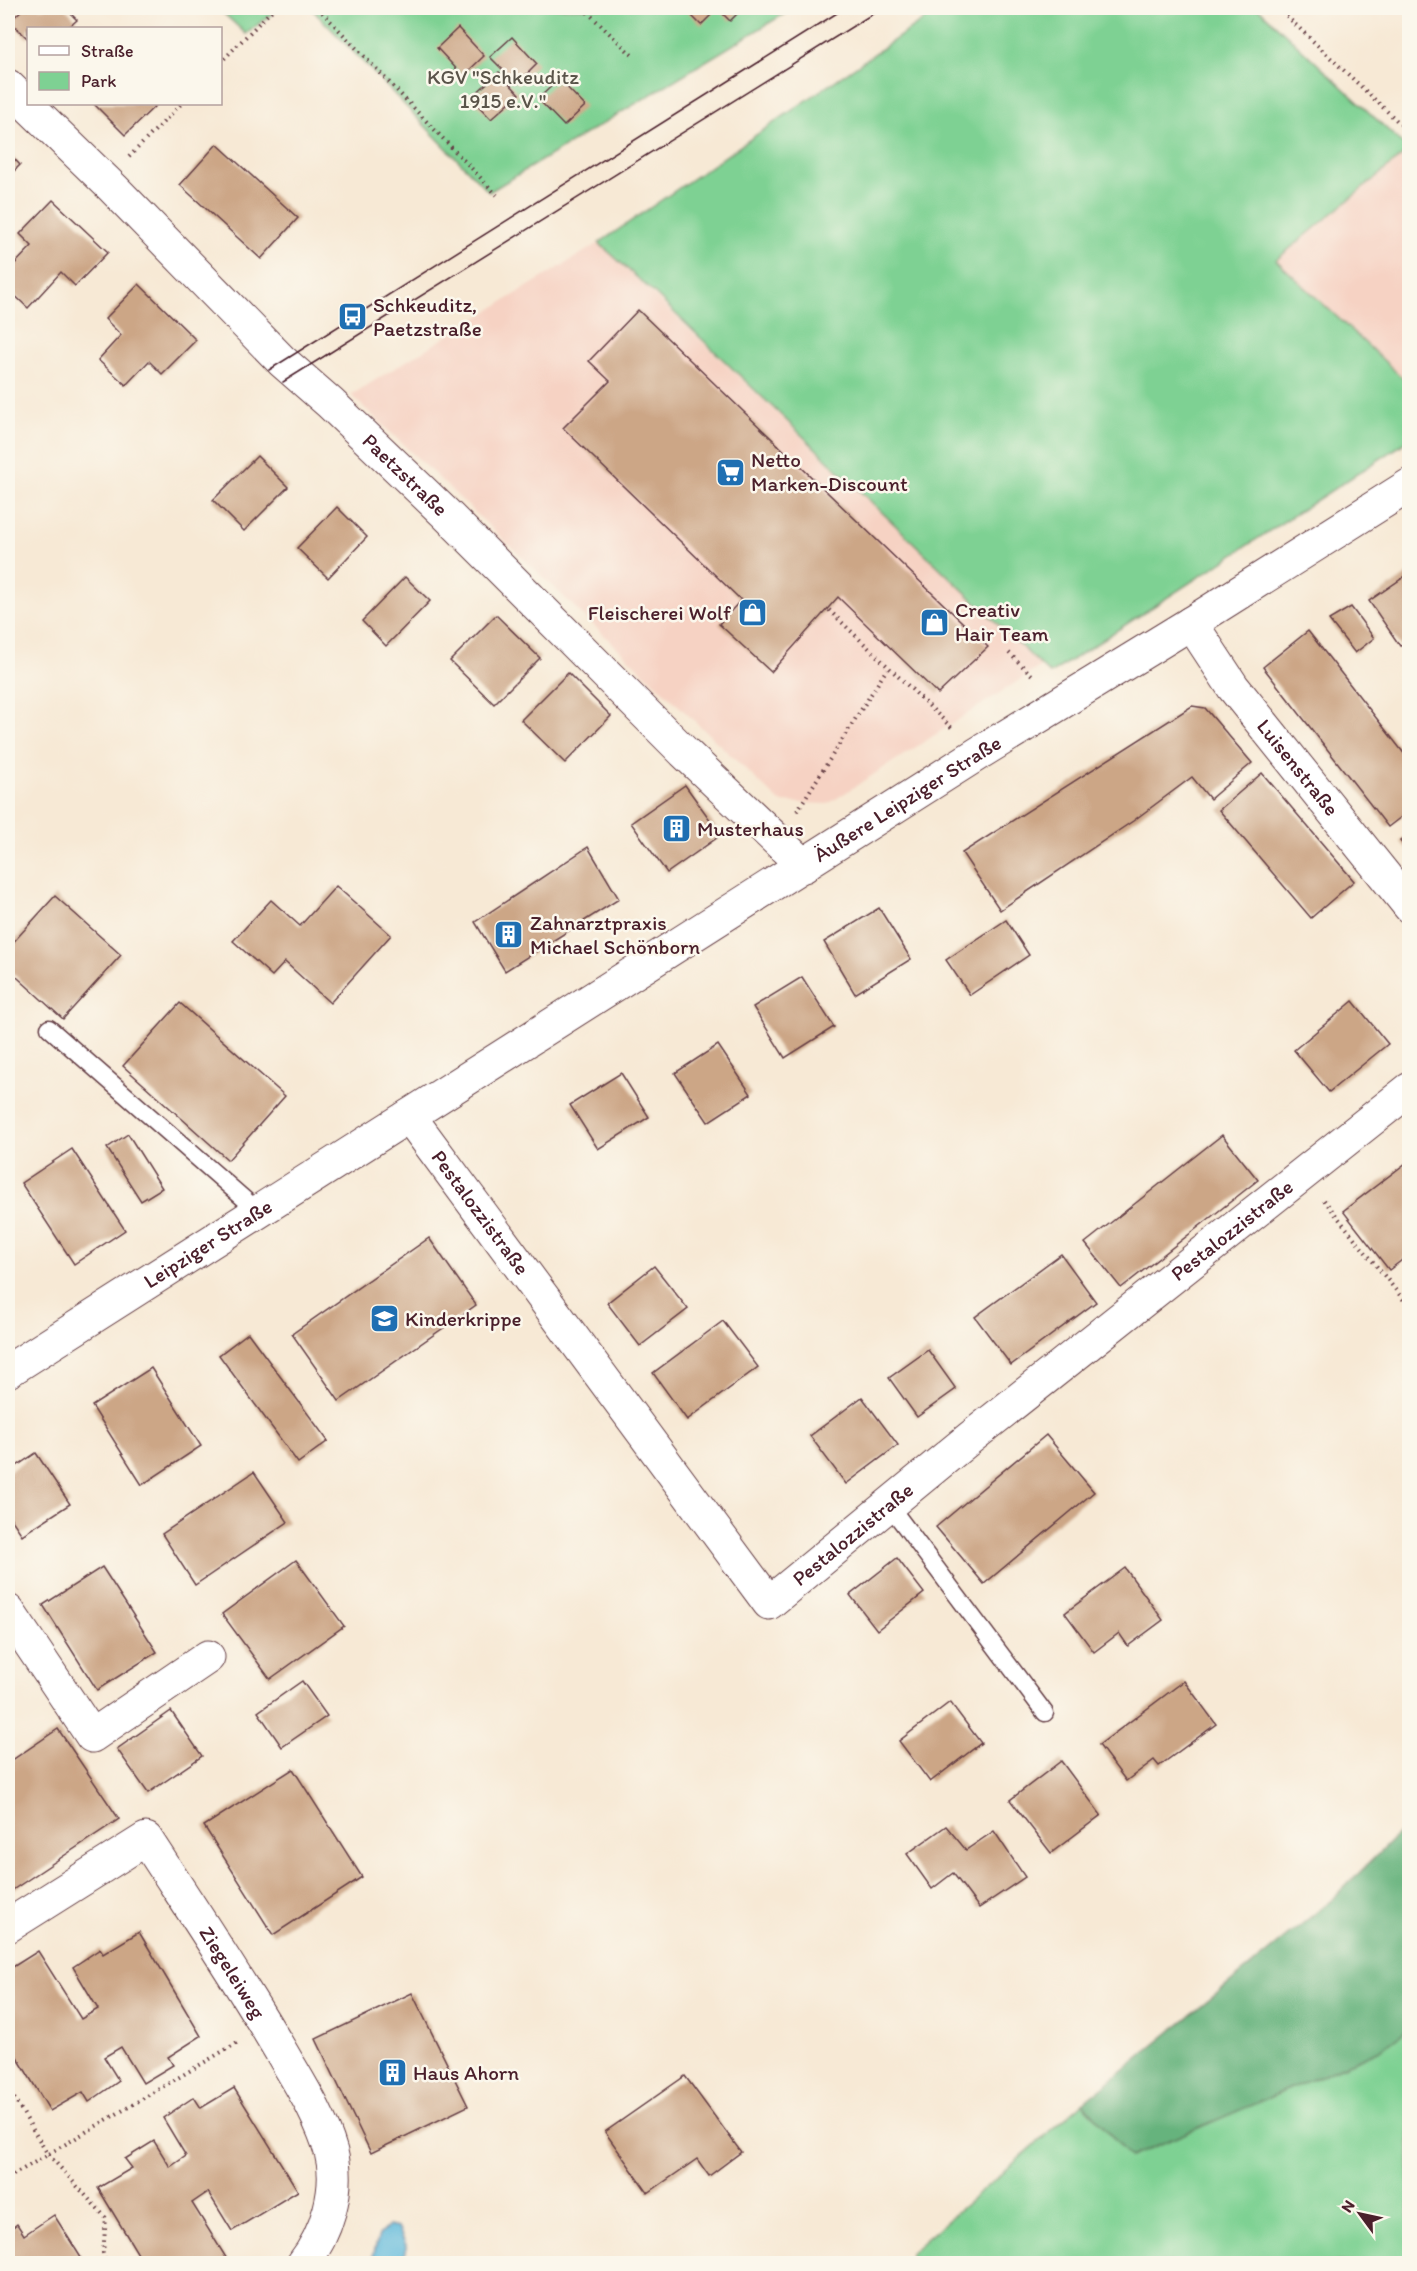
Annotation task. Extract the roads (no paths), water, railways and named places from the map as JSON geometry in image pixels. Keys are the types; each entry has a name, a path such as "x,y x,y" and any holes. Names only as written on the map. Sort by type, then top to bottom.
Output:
{"street":[{"name":"Paetzstraße","path":"8,86 27,104"},
{"name":"Paetzstraße","path":"28,105 106,181 282,361 330,403 684,752 804,866"},
{"name":"Äußere Leipziger Straße","path":"409,1116 979,753 1191,623 1410,484"},
{"name":"Luisenstraße","path":"1191,623 1233,687 1410,907"},
{"name":"Pestalozzistraße","path":"409,1116 769,1603 1410,1089"},
{"name":"Leipziger Straße","path":"8,1371 409,1116"},
{"path":"8,1611 92,1736 208,1656"},
{"name":"Ziegeleiweg","path":"8,1926 146,1839 266,2026 316,2112 332,2154 332,2202 316,2248 303,2264"}],"lane":[{"path":"49,1028 259,1212"},
{"path":"889,1505 1045,1713"}],"water":[{"path":"388,2226 398,2228 406,2245 406,2263 371,2263 379,2235"}],"tram line":[{"path":"269,370 845,8"},
{"path":"283,382 882,8"}],"place":[{"name":"Schkeuditz, Paetzstraße","path":"352,317"},
{"name":"Netto Marken-Discount","path":"730,472"},
{"name":"Fleischerei Wolf","path":"752,613"},
{"name":"Creativ Hair Team","path":"934,622"},
{"name":"Musterhaus","path":"676,829"},
{"name":"Zahnarztpraxis Michael Schönborn","path":"509,935"},
{"name":"Kinderkrippe","path":"384,1319"},
{"name":"Haus Ahorn","path":"392,2073"}],"park label":[{"name":"KGV \"Schkeuditz 1915 e.V.\"","path":"503,89"}]}
